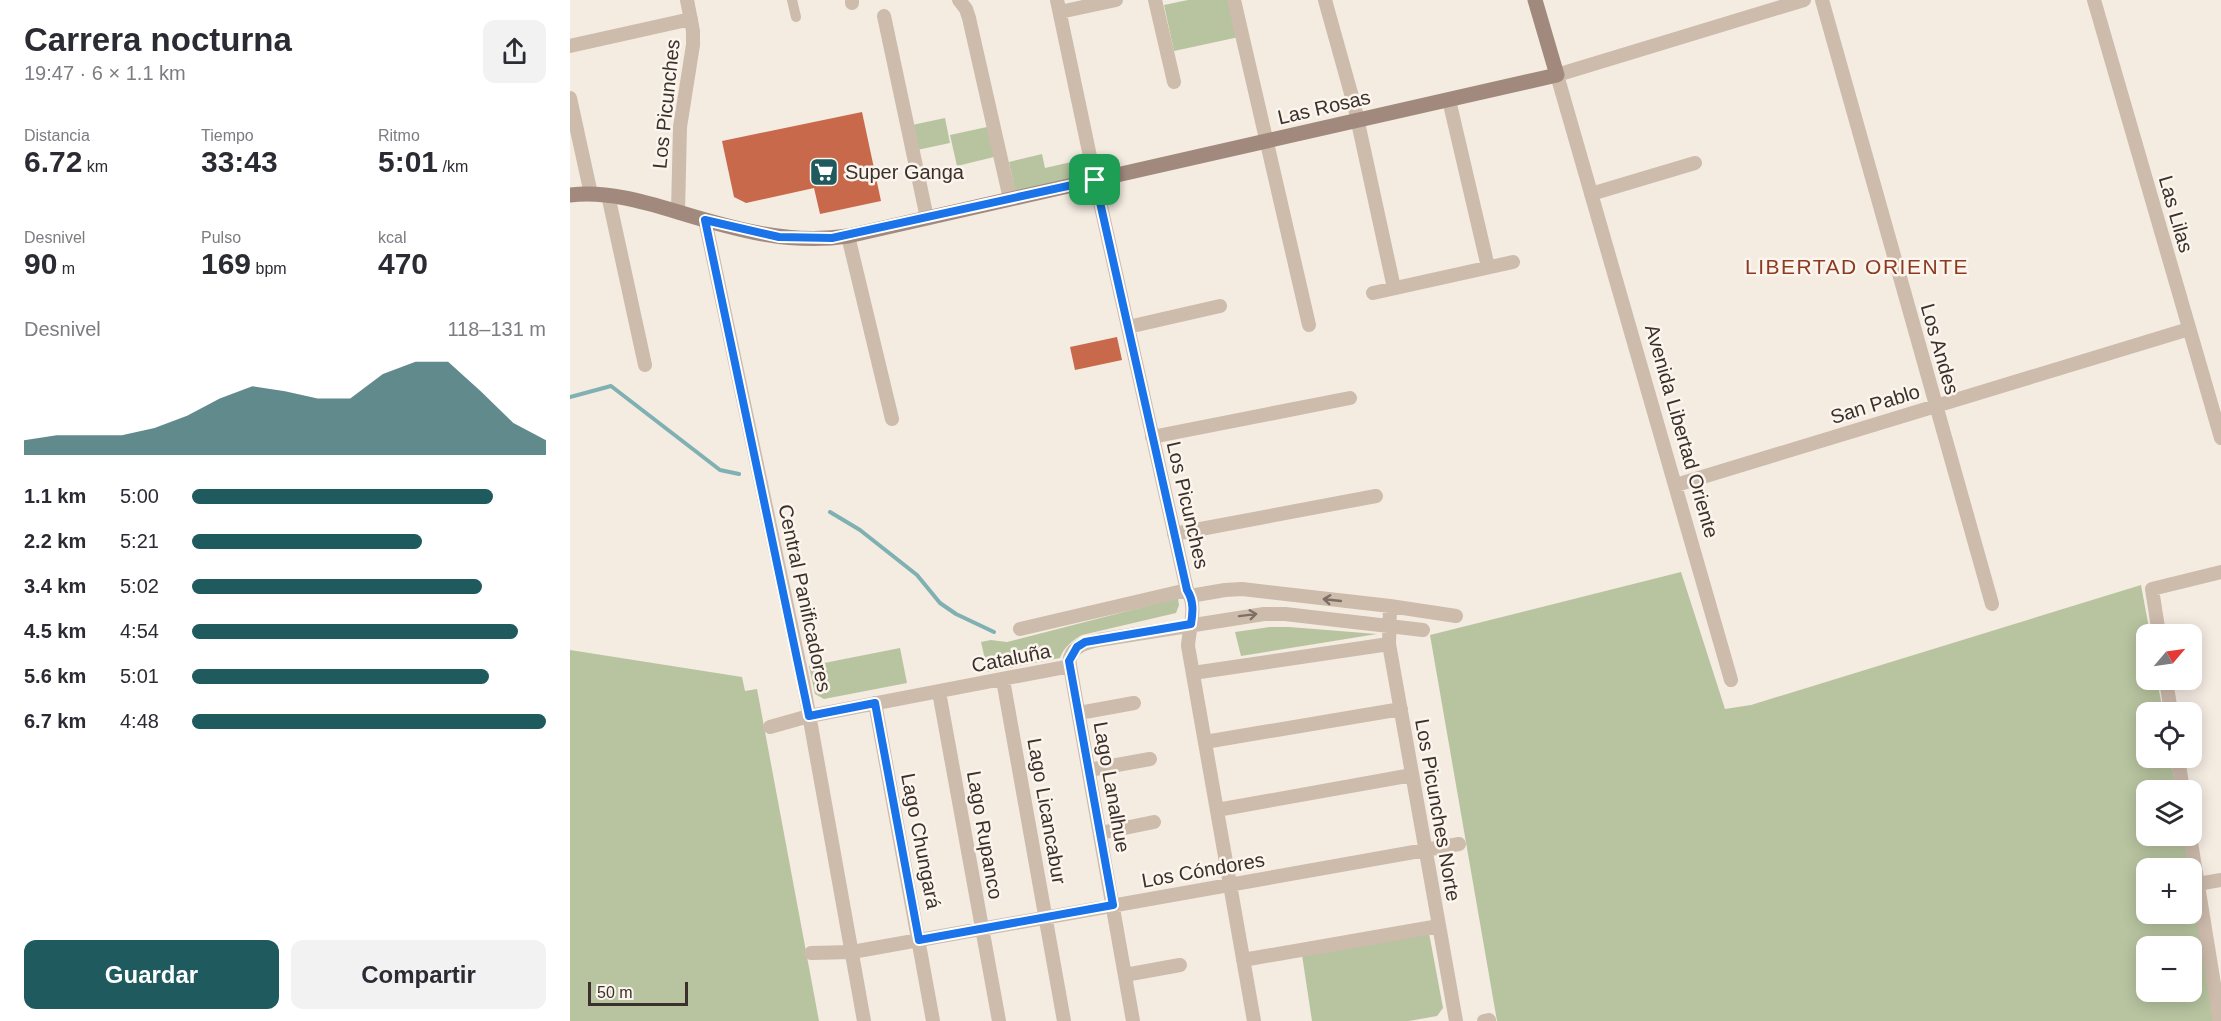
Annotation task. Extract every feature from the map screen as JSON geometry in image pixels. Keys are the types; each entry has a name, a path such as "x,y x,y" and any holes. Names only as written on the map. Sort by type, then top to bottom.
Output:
{"main road":[{"name":"Avenida Libertad Oriente","path":"1535,0 1557,75"},
{"name":"Las Rosas","path":"570,195 608,195 779,237 815,239 848,236 1557,75"}],"street":[{"name":"Los Picunches","path":"678,212 680,128 693,45 687,0"},
{"path":"792,0 796,17"},
{"path":"959,0 969,18 1010,199"},
{"path":"1058,6 1116,0"},
{"path":"1155,0 1174,82"},
{"path":"1234,0 1309,325"},
{"path":"1325,0 1357,121 1394,288"},
{"name":"Las Rosas","path":"1557,75 1804,0"},
{"name":"Los Andes","path":"1822,0 1992,604"},
{"name":"Las Lilas","path":"2094,0 2221,438"},
{"name":"Los Picunches","path":"1058,6 1152,437 1193,608 1188,646 1254,1021"},
{"path":"884,16 927,218"},
{"path":"570,46 691,18"},
{"name":"Avenida Libertad Oriente","path":"1557,75 1731,680"},
{"path":"570,98 591,194"},
{"path":"1449,100 1488,267"},
{"path":"1591,194 1695,163"},
{"path":"608,195 645,364"},
{"name":"Central Panificadores","path":"705,220 809,716 864,1021"},
{"path":"848,236 892,418"},
{"path":"1373,293 1513,262"},
{"path":"1128,327 1220,306"},
{"name":"San Pablo","path":"1676,485 2189,329"},
{"path":"1152,437 1350,398"},
{"path":"1174,534 1376,496"},
{"path":"2157,624 2152,589 2221,572"},
{"path":"1020,629 1189,593 1242,589 1456,616"},
{"name":"Los Picunches Norte","path":"1390,606 1389,644 1455,1021"},
{"name":"Cataluña","path":"770,727 809,716 1070,666 1069,661 1072,654 1085,642 1191,624 1264,614 1423,630"},
{"path":"1193,673 1389,644"},
{"name":"Lago Lanalhue","path":"1070,666 1133,1021"},
{"name":"Lago Licancabur","path":"1003,680 1064,1021"},
{"name":"Lago Rupanco","path":"939,692 999,1021"},
{"name":"Lago Chungará","path":"875,703 933,1021"},
{"path":"1079,713 1134,703"},
{"path":"1205,742 1401,709"},
{"path":"1089,770 1150,759"},
{"path":"1217,810 1412,775"},
{"path":"1100,833 1154,822"},
{"name":"Los Cóndores","path":"812,953 852,952 1459,844"},
{"path":"2202,883 2221,880"},
{"path":"2202,909 2220,1021"},
{"path":"1243,960 1439,926"},
{"path":"1125,975 1180,965"}],"green space":[{"path":"1188,0 1230,0 1239,37 1174,51 1164,5"},
{"path":"945,118 950,143 917,150 912,125"},
{"path":"987,127 994,157 957,166 950,135"},
{"path":"1042,154 1045,168 1080,160 1085,180 1016,196 1009,162"},
{"path":"1681,572 1725,709 1751,705 2141,585 2148,624 2136,624 2136,690 2159,690 2161,702 2136,702 2136,768 2173,768 2174,780 2136,780 2136,846 2186,846 2188,858 2136,858 2136,924 2199,924 2202,936 2136,936 2136,1002 2202,1002 2202,939 2216,1021 1497,1021 1430,635"},
{"path":"1178,598 1179,605 1176,613 1082,635 1069,645 1060,658 988,672 981,642 991,640 1007,642"},
{"path":"1270,627 1377,634 1241,656 1235,632"},
{"path":"900,648 907,683 824,699 815,694 809,666"},
{"path":"570,650 742,677 745,691 757,689 819,1021 570,1021"},
{"path":"1429,933 1443,1008 1437,1016 1409,1021 1312,1021 1302,955"}],"building":[{"path":"862,112 881,201 820,214 814,188 746,203 734,197 722,141"},
{"path":"1117,337 1122,360 1075,370 1070,347"}],"waterway":[{"path":"570,397 611,386 720,470 739,474"},
{"path":"830,512 860,530 917,575 940,603 956,614 994,632"}],"place":[{"name":"Super Ganga","path":"824,172"}],"district":[{"name":"LIBERTAD ORIENTE","path":"1857,266"}],"route":[{"path":"1095,180 1187,590 1193,608 1191,624 1085,642 1077,647 1069,661 1113,905 919,940 875,703 809,716 705,220 779,237 832,238 1095,180"}]}
